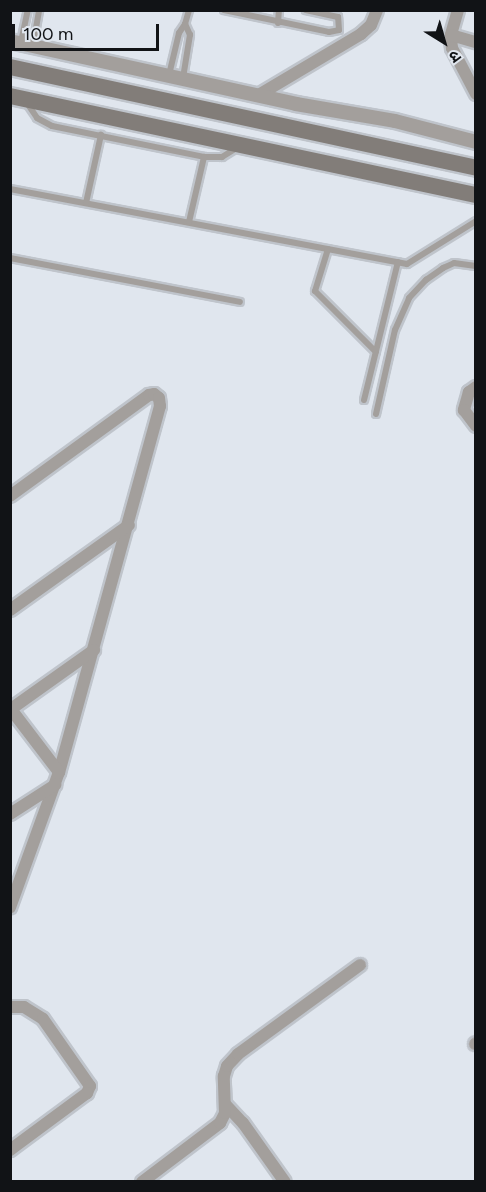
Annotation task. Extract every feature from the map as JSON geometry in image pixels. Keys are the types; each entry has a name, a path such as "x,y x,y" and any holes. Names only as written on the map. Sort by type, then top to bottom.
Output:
{"main road":[{"path":"10,68 476,168"},
{"path":"18,98 476,195"},
{"path":"381,174 386,148"}],"street":[{"path":"257,96 367,29 377,10"},
{"path":"458,10 451,35 452,48 476,94"},
{"path":"451,35 476,42"},
{"path":"21,43 257,96 395,121 476,142"},
{"path":"171,102 176,77"},
{"path":"476,387 469,392 464,410 476,426"},
{"path":"10,496 154,394 159,398 160,406 129,525 57,778 10,908"},
{"path":"10,610 129,525"},
{"path":"57,778 11,709 94,650"},
{"path":"10,814 57,778"},
{"path":"10,873 25,869"},
{"path":"142,1182 220,1123 225,1113 226,1066 238,1054 360,965"},
{"path":"10,1007 24,1007 43,1018 90,1086 87,1093 12,1146"},
{"path":"225,1104 243,1124 285,1182"}],"lane":[{"path":"21,43 28,10"},
{"path":"21,43 39,10"},
{"path":"176,77 179,33 185,24 189,10"},
{"path":"224,10 331,33 339,30 340,18 306,10"},
{"path":"278,22 279,10"},
{"path":"176,77 190,35 185,24"},
{"path":"331,33 336,49"},
{"path":"18,98 46,123 204,157 222,157 240,145"},
{"path":"86,203 101,135"},
{"path":"189,222 204,157"},
{"path":"10,189 407,264 476,221"},
{"path":"328,249 315,291 376,352"},
{"path":"10,258 240,303"},
{"path":"364,400 398,262"},
{"path":"376,414 395,330 409,298 426,280 454,262 476,266"}]}
